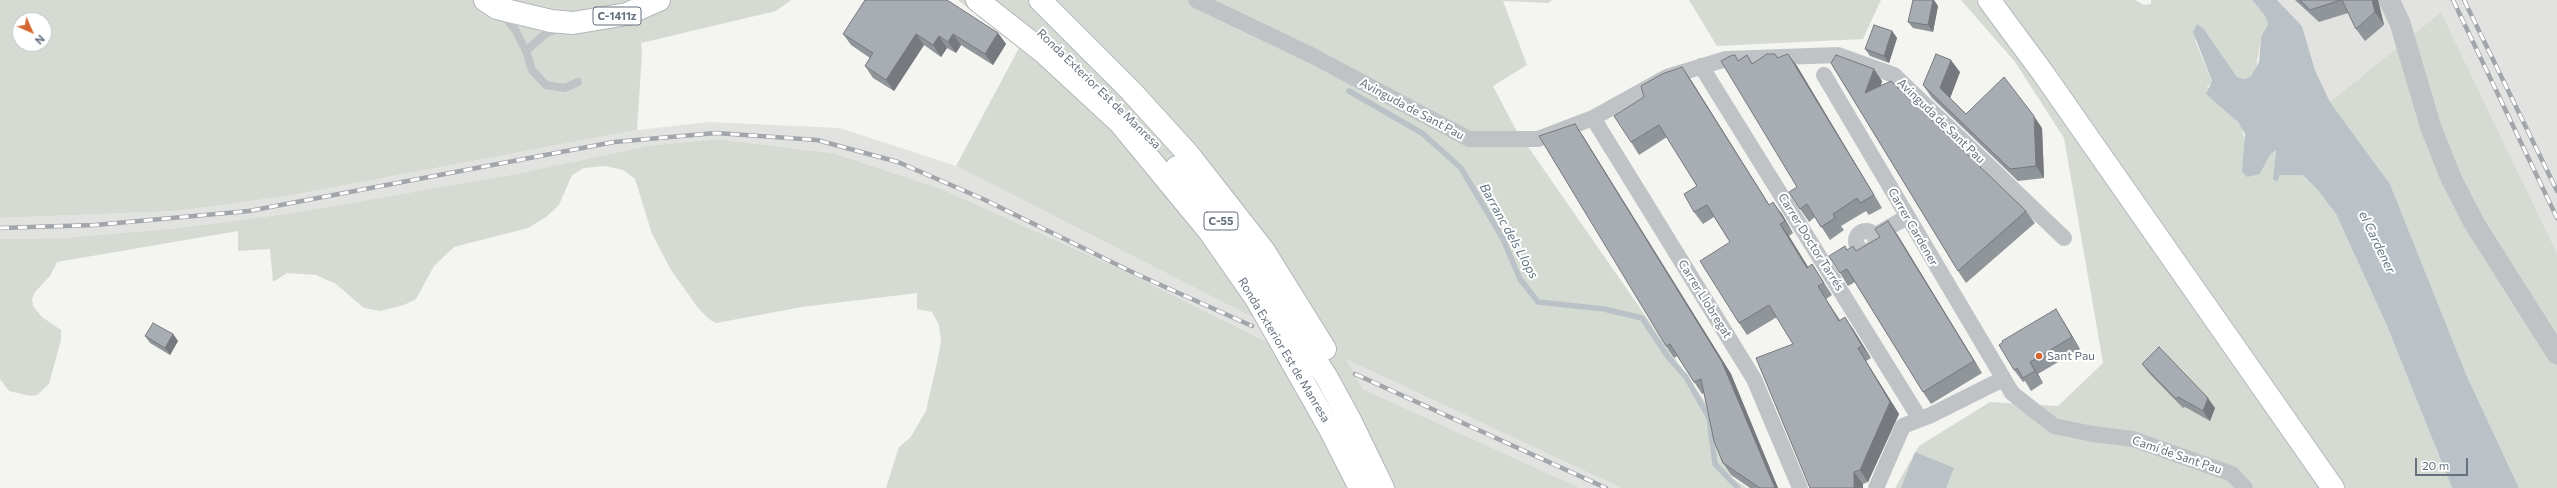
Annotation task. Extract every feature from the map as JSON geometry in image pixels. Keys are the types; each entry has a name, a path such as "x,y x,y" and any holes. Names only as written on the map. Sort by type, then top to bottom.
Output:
{"main road":[{"name":"C-1411z","path":"573,23 627,14 659,0"},
{"name":"Ronda Exterior Est de Manresa","path":"977,0 1042,51 1120,123 1209,231 1257,300 1330,429 1360,488"},
{"name":"Ronda Exterior Est de Manresa","path":"1001,0 1063,51 1158,144 1218,217 1326,376 1350,420 1383,488"},
{"path":"1040,0 1166,127 1239,217 1289,289 1337,370 1393,488"},
{"path":"1989,0 2043,73 2333,488"},
{"path":"497,2 530,16 551,21 573,23"}],"street":[{"name":"Avinguda de Sant Pau","path":"1196,0 1312,55 1469,139 1538,139 1593,118 1667,77 1726,59 1838,55 1894,75 2064,238"},
{"path":"2390,0 2400,23 2431,128 2451,178 2474,223 2557,354"},
{"name":"Carrer Doctor Tarrés","path":"1701,66 1840,255 1920,419"},
{"name":"Carrer Cardener","path":"1824,75 2003,379"},
{"name":"Carrer Llobregat","path":"1593,118 1754,379 1800,488"},
{"path":"1840,255 1860,232 1868,231 1874,236 1907,217"},
{"path":"1876,488 1903,426 2003,379"},
{"name":"Camí de Sant Pau","path":"2003,379 2012,393 2054,426 2093,434 2134,439 2232,474 2245,488"}],"lane":[{"path":"497,2 516,31 526,51 532,70 546,85 565,88 578,82"},
{"path":"526,51 545,34 573,23"}],"shaded area":[{"path":"0,0 791,0 776,11 641,43 642,53 637,130 288,196 177,211 0,218"},
{"path":"958,0 1552,0 1549,3 1503,1 1527,65 1493,86 1515,128 1706,403 1723,462 1732,478 1747,488 1621,488 1346,359 1363,389 1580,488 886,488 899,447 910,438 926,411 941,341 939,325 932,312 917,309 917,293 802,307 716,323 710,320 698,308 671,270 652,234 635,179 623,170 605,166 584,168 572,175 559,205 546,217 528,228 454,247 434,266 416,299 404,305 380,311 364,308 336,284 316,275 287,273 273,282 270,249 238,251 238,231 57,262 50,276 35,292 32,299 33,306 42,317 61,330 61,340 49,384 37,395 30,396 9,391 0,379 0,239 62,238 179,228 292,213 516,174 647,146 715,139 833,153 942,189 1124,271 1269,343 1254,318 956,166 1019,48"},
{"path":"1689,0 1881,0 1863,39 1717,46"},
{"path":"1961,0 2135,0 2144,5 2151,4 2151,0 2252,0 2265,16 2268,24 2261,37 2256,70 2252,76 2245,79 2237,77 2204,29 2195,40 2212,82 2207,87 2242,127 2245,143 2242,171 2260,174 2270,155 2276,150 2274,179 2276,182 2279,175 2301,175 2316,188 2336,214 2387,326 2452,488 1895,488 1919,446 1990,402 2058,406 2103,363 2064,138 2015,62"},
{"path":"2277,0 2557,0 2557,253 2441,12 2330,102 2315,70 2302,26"},
{"path":"2441,12 2557,253 2557,488 2519,488 2466,374 2390,184 2330,102"},
{"path":"709,122 840,128 956,166 1254,318 1269,343 1124,271 942,189 833,153 715,139 647,146 516,174 292,213 179,228 62,238 0,239 0,218 177,211 288,196 637,130"},
{"path":"1345,358 1621,488 1580,488 1363,389"}],"water":[{"name":"el Cardener","path":"2252,0 2277,0 2302,26 2315,70 2330,102 2390,184 2466,374 2519,488 2452,488 2387,326 2336,214 2316,188 2302,175 2280,175 2277,182 2273,179 2276,150 2270,155 2260,174 2247,177 2242,171 2245,134 2238,122 2206,94 2212,81 2193,32 2197,24 2204,29 2237,77 2245,79 2251,76 2259,62 2261,37 2268,24 2265,16"},
{"path":"1915,452 1954,468 1946,488 1901,488"}],"building":[{"path":"865,0 947,0 998,33 985,54 953,34 948,42 939,36 933,45 916,34 886,80 865,66 873,53 843,34"},
{"path":"1913,0 1933,0 1928,25 1908,22"},
{"path":"2300,0 2341,0 2310,10"},
{"path":"2342,0 2372,0 2375,12 2356,29"},
{"path":"1874,25 1892,31 1884,56 1865,49"},
{"path":"1767,54 1775,54 1777,58 1788,54 1874,195 1860,203 1857,198 1833,214 1835,218 1821,227 1807,204 1800,209 1789,192 1797,187 1721,61 1735,55 1738,61 1747,55 1752,64"},
{"path":"1936,54 1951,60 1940,88 1966,114 2004,77 2034,116 2036,166 2010,169 1923,85"},
{"path":"1836,55 1874,69 1865,93 1891,81 2026,211 1958,271 1831,63"},
{"path":"1682,67 1769,205 1773,202 1785,221 1780,224 1807,268 1812,264 1824,283 1818,286 1839,321 1845,317 1862,346 1858,348 1890,402 1860,470 1854,472 1854,488 1810,488 1756,358 1793,344 1769,305 1739,323 1700,261 1730,242 1707,205 1694,212 1684,194 1697,186 1659,125 1631,142 1614,116 1644,97 1641,86 1662,74"},
{"path":"1575,124 1722,362 1775,488 1760,488 1723,463 1714,441 1701,379 1694,382 1670,344 1666,346 1539,136"},
{"path":"1888,221 1974,361 1923,392 1847,269 1840,273 1829,256 1845,246 1847,250 1853,246 1856,251 1880,237 1875,229"},
{"path":"2056,309 2072,337 2030,362 2035,371 2023,378 2017,368 2014,370 1999,345 2003,342 2002,341"},
{"path":"153,323 173,334 165,348 145,336"},
{"path":"2159,347 2208,398 2203,411 2178,397 2176,399 2142,364"}],"waterway":[{"name":"Barranc dels Llops","path":"1349,91 1422,133 1461,168 1503,239 1520,279 1538,302 1604,309 1642,318 1668,357 1686,377 1709,418 1715,464 1738,488"}],"railway":[{"path":"2453,0 2557,218"},
{"path":"2464,0 2557,191"},
{"path":"0,228 95,225 249,211 614,142 716,133 817,140 898,162 983,199 1134,273 1252,326"},
{"path":"1355,374 1606,488"}],"place":[{"name":"Sant Pau","path":"2039,356"}]}
